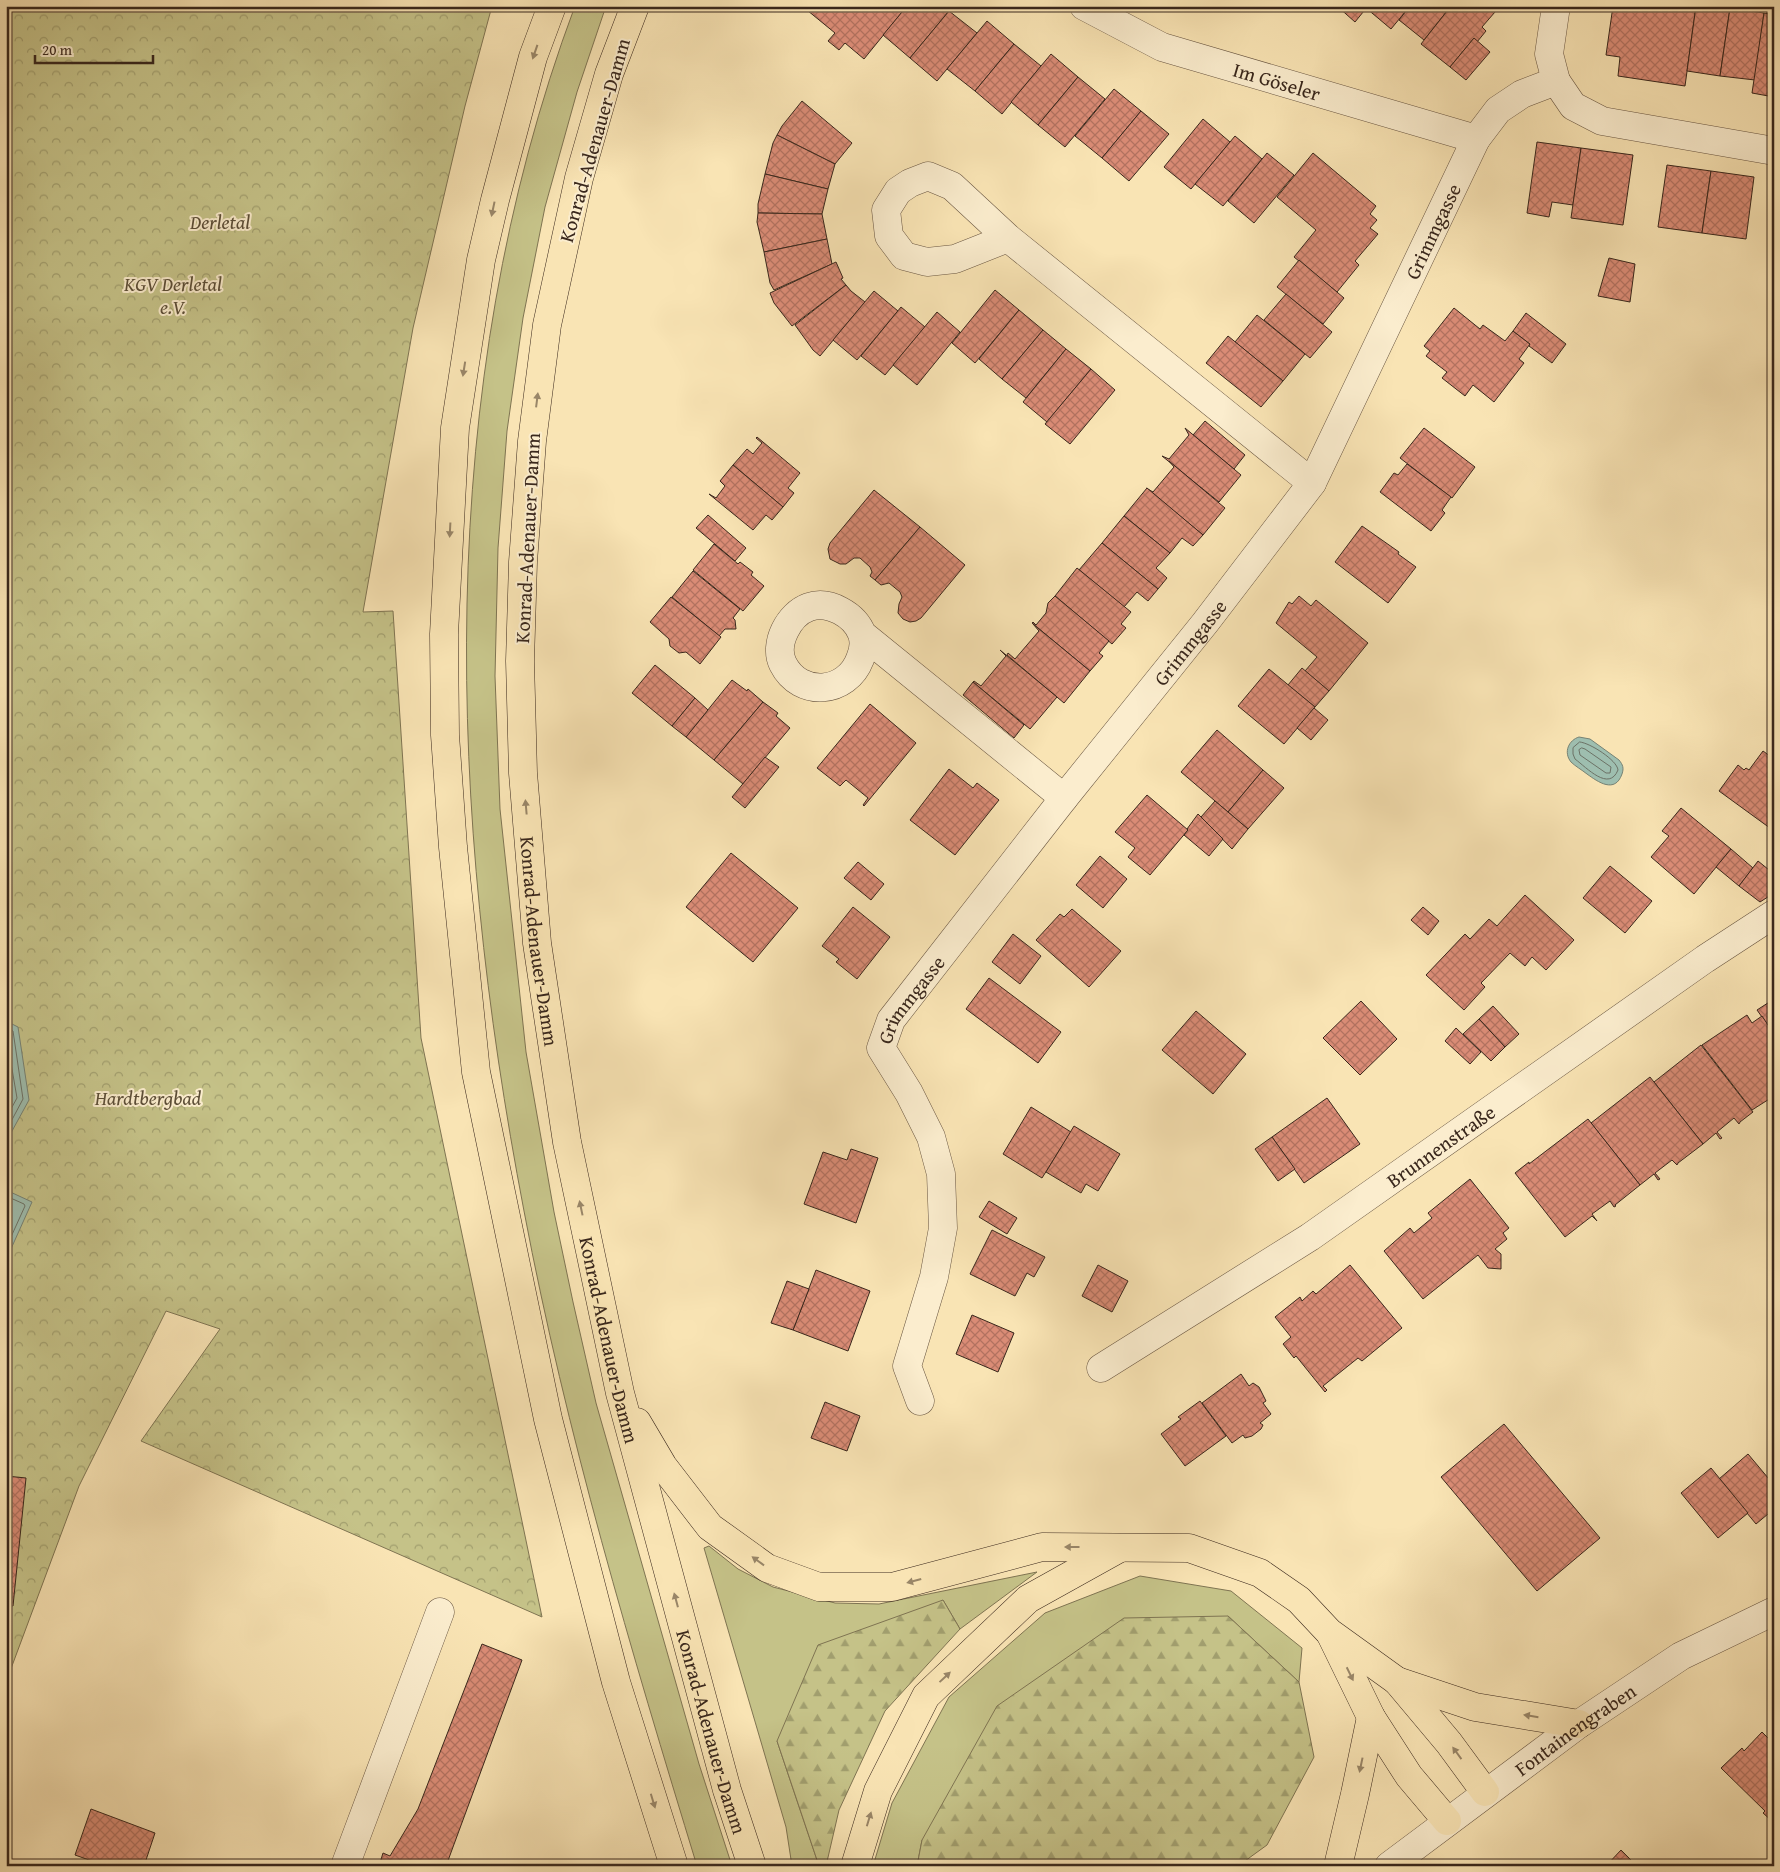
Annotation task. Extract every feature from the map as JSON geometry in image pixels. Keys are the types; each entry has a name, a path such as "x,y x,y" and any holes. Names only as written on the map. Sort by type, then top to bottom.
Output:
{"main road":[{"path":"552,6 533,57 495,200 480,268 455,428 444,634 445,735 453,847 476,1072 548,1419 616,1682 674,1866"},
{"name":"Konrad-Adenauer-Damm","path":"635,6 609,74 579,178 547,325 531,451 523,562 520,661 523,773 537,943 567,1142 620,1392 727,1790 752,1866"},
{"path":"620,1392 663,1466 710,1527 766,1568 819,1587 892,1587 1042,1547 1189,1548 1260,1573 1299,1600 1329,1632 1397,1681 1449,1743 1485,1792"},
{"path":"855,1866 878,1791 926,1696 1028,1599 1121,1547"},
{"path":"1329,1632 1371,1717 1409,1776 1447,1821"},
{"path":"1397,1681 1475,1707 1579,1724"},
{"path":"1338,1866 1371,1717"}],"street":[{"name":"Im Göseler","path":"1084,6 1162,47 1476,139"},
{"path":"1556,6 1549,54 1556,81 1573,106 1602,120 1774,151"},
{"name":"Grimmgasse","path":"920,1401 907,1366 934,1277 943,1228 941,1174 931,1137 909,1093 881,1048 891,1020 1064,798 1205,623 1312,483 1476,139 1498,110 1522,94 1556,81"},
{"path":"1008,238 1312,483"},
{"path":"862,634 1064,798"},
{"name":"Brunnenstraße","path":"1101,1368 1310,1237 1697,965 1774,914"},
{"path":"345,1866 440,1612"},
{"name":"Fontainengraben","path":"1389,1866 1485,1792 1579,1724 1681,1656 1769,1621"}],"green space":[{"path":"6,6 492,6 465,106 413,328 363,612 393,611 421,1038 542,1617 141,1441 220,1329 166,1311 79,1486 6,1682"},
{"path":"575,6 606,6 577,92 545,207 523,318 507,431 498,548 495,676 500,809 526,1052 554,1212 573,1302 596,1403 699,1764 732,1866 697,1866 624,1622 580,1459 559,1377 524,1211 498,1061 480,909 469,757 467,604 476,452 496,301 528,152"},
{"path":"709,1546 738,1569 773,1587 835,1603 879,1604 1037,1572 960,1629 943,1600 777,1741 819,1866 792,1866 786,1827 704,1548"},
{"path":"1140,1576 1231,1591 1302,1648 1299,1682 1228,1616 922,1840 917,1866 873,1866 892,1803 949,1697 1045,1613"},
{"path":"943,1600 960,1629 885,1711 839,1810 826,1866 819,1866 777,1741 818,1645"},
{"path":"1228,1616 1299,1682 1314,1757 1267,1845 1238,1866 917,1866 922,1840 997,1706 1124,1618"}],"water":[{"path":"1579,737 1590,739 1619,760 1623,770 1615,784 1601,783 1571,762 1567,750 1572,741"},
{"path":"6,1021 18,1027 29,1100 6,1142"},
{"path":"6,1190 32,1202 6,1260"}],"building":[{"path":"802,6 907,6 864,59 845,43 839,50 828,41 835,33"},
{"path":"907,6 944,6 949,11 910,58 883,35"},
{"path":"1337,6 1368,6 1355,22"},
{"path":"1368,6 1410,6 1391,29 1366,8"},
{"path":"1410,6 1451,6 1424,40 1399,20"},
{"path":"1451,6 1488,6 1495,12 1482,27 1486,31 1477,42 1474,38 1450,67 1421,44"},
{"path":"1613,6 1696,6 1685,86 1618,76 1620,57 1606,55"},
{"path":"1696,6 1730,8 1720,76 1687,71"},
{"path":"1730,8 1764,13 1755,80 1720,76"},
{"path":"949,11 977,33 937,81 910,58"},
{"path":"1764,13 1774,15 1774,97 1752,93"},
{"path":"987,21 1014,44 975,91 947,69"},
{"path":"1474,38 1490,52 1466,80 1450,67"},
{"path":"1014,44 1041,66 1002,114 975,91"},
{"path":"1051,54 1078,77 1038,125 1011,102"},
{"path":"1078,77 1105,99 1065,147 1038,125"},
{"path":"1114,89 1141,111 1102,158 1075,136"},
{"path":"802,101 852,143 835,164 777,135"},
{"path":"1141,111 1169,134 1129,181 1102,158"},
{"path":"1203,119 1230,142 1191,189 1164,167"},
{"path":"777,135 835,164 828,189 765,174"},
{"path":"1235,136 1262,159 1223,206 1195,184"},
{"path":"1537,142 1581,148 1573,205 1552,202 1549,217 1527,213"},
{"path":"1581,148 1633,155 1623,225 1571,218"},
{"path":"1267,153 1294,175 1254,223 1228,201"},
{"path":"1313,153 1376,206 1370,214 1377,220 1370,228 1378,234 1355,261 1359,265 1337,292 1294,257 1316,230 1277,197"},
{"path":"1667,165 1711,171 1702,233 1658,227"},
{"path":"1711,171 1754,177 1746,239 1702,233"},
{"path":"765,174 828,189 822,214 758,213 758,204"},
{"path":"758,213 822,214 827,239 764,252 757,222"},
{"path":"827,239 832,264 774,290 770,283 764,252"},
{"path":"1609,258 1635,264 1630,302 1598,296"},
{"path":"1299,260 1344,298 1323,324 1277,287"},
{"path":"836,262 843,278 841,279 846,285 792,326 774,303 770,293"},
{"path":"846,285 865,302 820,356 813,350 795,325"},
{"path":"995,290 1019,310 975,363 952,343"},
{"path":"874,291 898,311 857,360 833,340"},
{"path":"1286,294 1332,332 1310,358 1264,320"},
{"path":"901,307 925,327 885,375 861,356"},
{"path":"1454,308 1480,329 1483,325 1505,341 1513,331 1530,344 1519,359 1524,363 1494,402 1473,385 1465,396 1442,378 1447,372 1426,356 1430,351 1424,346"},
{"path":"1019,310 1043,330 1002,379 979,359"},
{"path":"937,312 960,332 917,385 893,365"},
{"path":"1526,313 1566,344 1552,363 1513,331"},
{"path":"1257,315 1305,354 1283,381 1235,342"},
{"path":"1043,330 1066,349 1026,398 1002,379"},
{"path":"1228,336 1283,381 1261,407 1206,363"},
{"path":"1066,349 1091,369 1047,422 1023,402"},
{"path":"1091,369 1115,390 1070,444 1045,424"},
{"path":"1205,421 1245,455 1234,469 1193,435"},
{"path":"1185,428 1241,475 1219,502 1162,456 1169,459 1189,435"},
{"path":"1424,428 1475,467 1452,498 1400,458"},
{"path":"757,437 800,473 788,488 794,493 783,507 733,465 747,449 753,454 762,443"},
{"path":"1169,461 1225,508 1203,535 1146,488 1153,492 1174,467"},
{"path":"1407,464 1451,497 1442,510 1445,513 1431,531 1380,492 1394,473 1398,475"},
{"path":"733,465 783,507 772,520 766,515 753,530 709,494 716,498 725,486 720,481"},
{"path":"1147,488 1203,535 1193,546 1182,538 1170,553 1124,516"},
{"path":"874,490 920,527 875,580 870,576 872,572 870,567 860,558 854,558 846,564 840,564 830,559 828,549 830,543"},
{"path":"708,515 746,548 735,561 696,528"},
{"path":"1124,516 1170,553 1156,568 1167,578 1158,589 1102,543"},
{"path":"1362,526 1399,552 1398,554 1416,567 1388,603 1335,562"},
{"path":"920,527 965,565 921,618 910,622 903,619 898,613 902,597 900,592 889,583 881,585 875,580"},
{"path":"1102,543 1158,589 1148,601 1137,592 1124,607 1079,570"},
{"path":"714,544 738,564 740,562 753,572 751,575 764,586 743,611 693,570"},
{"path":"1077,568 1131,612 1121,624 1126,628 1112,644 1055,596"},
{"path":"693,571 740,609 733,618 736,629 725,629 719,636 672,597"},
{"path":"1055,596 1109,641 1099,653 1103,656 1090,671 1032,623 1036,625 1046,613 1048,603"},
{"path":"1299,596 1311,606 1316,600 1368,643 1329,691 1305,671 1317,657 1276,623 1289,602 1292,604"},
{"path":"671,597 721,637 700,664 686,652 679,653 670,646 669,639 650,622"},
{"path":"1033,624 1090,671 1064,703 1007,655 1008,653 1015,659 1039,631"},
{"path":"1000,650 1057,697 1030,729 973,682 981,686 1006,656"},
{"path":"655,665 695,698 672,726 632,693"},
{"path":"1302,668 1329,691 1315,707 1288,685"},
{"path":"1269,669 1315,707 1284,744 1238,706"},
{"path":"732,680 747,691 748,689 763,702 714,760 686,737"},
{"path":"973,682 1024,725 1014,738 963,695"},
{"path":"695,698 708,710 686,737 672,726"},
{"path":"763,702 778,713 776,716 790,728 743,784 714,760"},
{"path":"870,704 916,743 864,806 868,798 846,780 840,786 817,768"},
{"path":"1314,708 1328,720 1311,740 1297,728"},
{"path":"1217,730 1263,770 1228,812 1181,772"},
{"path":"1763,751 1774,759 1774,831 1719,791 1738,765 1744,770 1746,768 1749,770"},
{"path":"765,757 779,767 745,808 732,797"},
{"path":"949,769 973,788 977,783 999,800 955,855 910,820"},
{"path":"1263,770 1284,788 1248,829 1228,812"},
{"path":"1147,795 1188,830 1150,875 1128,857 1135,848 1115,832"},
{"path":"1215,801 1248,829 1232,849 1201,817"},
{"path":"1681,808 1731,849 1694,894 1651,857 1669,836 1662,831"},
{"path":"1198,814 1223,839 1209,856 1184,835"},
{"path":"1731,849 1753,868 1739,886 1716,867"},
{"path":"731,853 798,908 753,962 686,907"},
{"path":"1100,856 1127,879 1103,908 1076,885"},
{"path":"1758,861 1774,874 1774,893 1760,902 1739,886"},
{"path":"858,862 884,884 871,900 844,878"},
{"path":"1610,866 1652,901 1625,933 1583,898"},
{"path":"1525,895 1574,940 1546,970 1532,957 1525,966 1510,953 1481,983 1485,987 1464,1010 1426,975 1465,934 1470,939 1489,919 1497,926"},
{"path":"853,907 890,937 857,979 836,962 839,959 822,946"},
{"path":"1423,907 1439,921 1428,935 1411,920"},
{"path":"1072,909 1121,951 1089,987 1036,940 1060,914 1064,917"},
{"path":"1013,934 1041,956 1020,984 992,962"},
{"path":"989,978 1061,1032 1038,1063 966,1009"},
{"path":"1774,999 1774,1034 1757,1010"},
{"path":"1361,1001 1397,1039 1360,1075 1323,1038"},
{"path":"1493,1006 1519,1034 1505,1047 1479,1019"},
{"path":"1196,1011 1246,1054 1213,1094 1162,1050"},
{"path":"1747,1015 1752,1023 1762,1016 1774,1034 1774,1096 1752,1110 1702,1045"},
{"path":"1479,1019 1505,1047 1491,1061 1463,1034"},
{"path":"1456,1028 1481,1052 1470,1064 1445,1041"},
{"path":"1701,1045 1753,1112 1739,1124 1734,1118 1717,1132 1722,1138 1720,1139 1716,1133 1703,1144 1654,1082"},
{"path":"1650,1077 1703,1144 1677,1165 1672,1160 1655,1173 1660,1179 1658,1180 1654,1174 1640,1185 1591,1123"},
{"path":"1327,1098 1360,1144 1304,1183 1272,1137"},
{"path":"1031,1107 1071,1132 1042,1178 1003,1154"},
{"path":"1588,1119 1640,1185 1616,1206 1614,1207 1610,1201 1592,1214 1597,1221 1592,1216 1565,1237 1515,1173"},
{"path":"1074,1126 1120,1154 1098,1191 1086,1184 1081,1193 1046,1172"},
{"path":"1272,1137 1295,1169 1278,1181 1255,1149"},
{"path":"851,1149 878,1158 856,1223 804,1204 823,1152 847,1160"},
{"path":"1470,1179 1509,1228 1503,1233 1507,1239 1495,1249 1501,1254 1501,1269 1488,1268 1478,1255 1423,1299 1384,1251 1410,1228 1414,1233 1432,1218 1428,1213"},
{"path":"989,1201 1017,1218 1007,1234 979,1217"},
{"path":"992,1230 1045,1257 1034,1277 1027,1273 1015,1296 970,1274"},
{"path":"1098,1265 1128,1281 1112,1312 1082,1296"},
{"path":"1350,1265 1402,1328 1362,1361 1358,1358 1323,1386 1327,1390 1325,1392 1296,1356 1294,1358 1283,1344 1291,1337 1275,1317 1300,1297 1302,1301 1313,1291 1316,1294"},
{"path":"816,1270 870,1291 848,1351 793,1330"},
{"path":"787,1281 809,1289 793,1330 771,1323"},
{"path":"972,1315 1014,1333 998,1372 956,1354"},
{"path":"1241,1374 1249,1386 1253,1383 1259,1387 1266,1401 1263,1403 1271,1414 1260,1423 1263,1425 1261,1429 1252,1436 1245,1438 1243,1435 1232,1443 1202,1403"},
{"path":"1200,1401 1226,1436 1185,1466 1161,1434 1181,1419 1178,1417"},
{"path":"825,1402 860,1416 847,1451 811,1438"},
{"path":"1504,1424 1600,1538 1537,1591 1441,1477"},
{"path":"1748,1454 1774,1485 1774,1509 1756,1524 1719,1479"},
{"path":"1711,1468 1748,1513 1718,1538 1681,1493"},
{"path":"6,1476 26,1478 13,1606 6,1605"},
{"path":"482,1644 522,1660 446,1866 379,1866 383,1853 390,1856 418,1809"},
{"path":"1762,1732 1774,1744 1774,1823 1763,1813 1765,1811 1721,1768 1742,1748 1744,1751"},
{"path":"91,1809 155,1833 144,1866 106,1866 75,1855"},
{"path":"1621,1850 1637,1866 1606,1866"}],"park label":[{"name":"Derletal","path":"220,221"},
{"name":"KGV Derletal e.V.","path":"173,294"},
{"name":"Hardtbergbad","path":"148,1097"}]}
